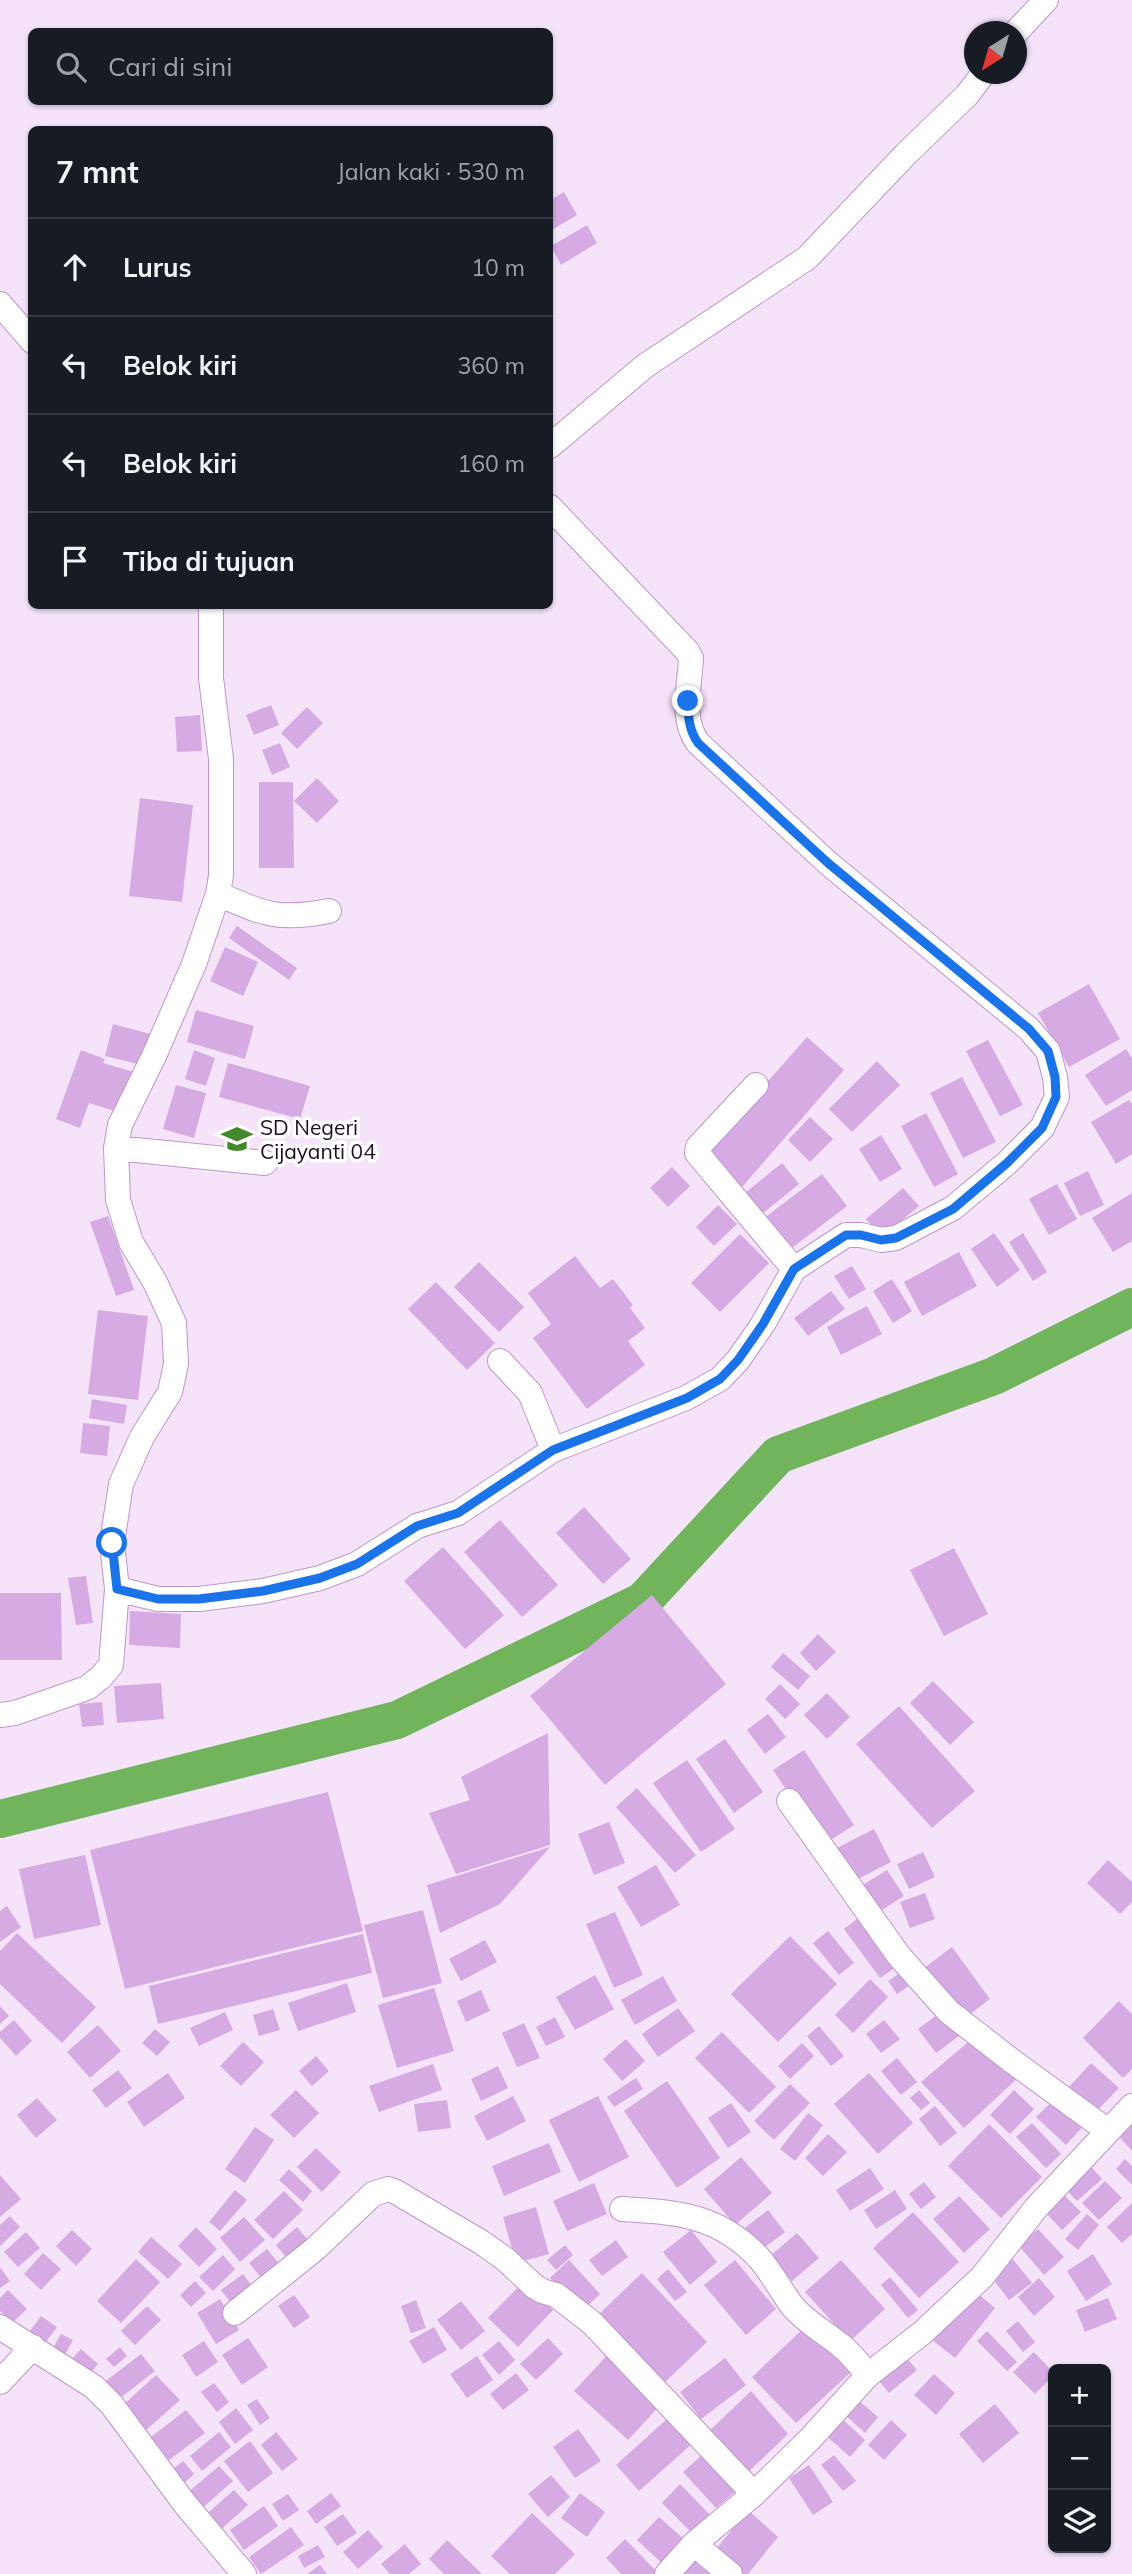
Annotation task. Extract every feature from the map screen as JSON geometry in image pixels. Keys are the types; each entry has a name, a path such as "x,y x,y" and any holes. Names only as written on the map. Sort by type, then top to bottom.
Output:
{"street":[{"path":"1027,21 1046,0"},
{"path":"553,443 645,366 807,258 976,84"},
{"path":"0,304 28,336"},
{"path":"117,1589 158,1599 199,1599 263,1591 320,1578 357,1564 417,1526 458,1513 553,1450 687,1398 720,1379 738,1360 763,1324 794,1269 846,1235 861,1235 881,1240 896,1238 953,1209 1007,1163 1042,1128 1056,1097 1048,1051 1029,1029 828,863 698,743 688,721 691,658 687,650 553,510"},
{"path":"0,1715 15,1713 87,1688 102,1677 111,1665 117,1589 112,1543 121,1484 142,1437 170,1392 176,1364 174,1322 155,1282 131,1242 118,1200 116,1148 120,1125 194,964 218,894 221,875 221,759 211,678 211,609"},
{"path":"218,894 263,914 298,917 329,911"},
{"path":"756,1085 698,1147 697,1153 794,1269"},
{"path":"116,1148 265,1163"},
{"path":"500,1361 530,1393 553,1450"},
{"path":"789,1801 899,1956 942,2004 991,2046 1108,2131"},
{"path":"667,2574 694,2544 754,2494 810,2439 868,2375 922,2333 982,2277 1036,2208 1132,2106"},
{"path":"235,2313 315,2249 373,2194 388,2189 481,2242 505,2259 534,2286 556,2295 592,2323 754,2494"},
{"path":"622,2209 694,2216 736,2238 760,2260 793,2307 816,2328 840,2344 868,2375"},
{"path":"0,2327 85,2379 112,2405 186,2504 244,2574"},
{"path":"0,2382 33,2347"},
{"path":"694,2544 730,2574"}],"building":[{"path":"564,192 577,215 553,229 553,198"},
{"path":"587,225 597,243 561,265 553,245"},
{"path":"271,705 279,725 254,735 246,715"},
{"path":"307,707 323,723 297,749 281,733"},
{"path":"200,715 202,751 177,752 175,717"},
{"path":"280,743 290,767 272,775 262,750"},
{"path":"317,778 339,801 317,823 294,801"},
{"path":"259,782 293,782 294,868 259,868"},
{"path":"140,798 193,805 182,902 129,896"},
{"path":"237,926 297,968 289,980 229,938"},
{"path":"225,947 258,962 243,996 210,981"},
{"path":"1089,984 1120,1039 1069,1067 1038,1013"},
{"path":"196,1010 254,1026 245,1059 187,1042"},
{"path":"113,1024 154,1035 146,1066 105,1056"},
{"path":"807,1037 844,1070 742,1187 704,1154"},
{"path":"988,1040 1023,1105 1000,1116 966,1051"},
{"path":"1126,1049 1132,1058 1132,1090 1106,1106 1085,1075"},
{"path":"81,1050 105,1059 103,1063 134,1072 121,1113 89,1103 80,1128 56,1119"},
{"path":"194,1050 215,1058 206,1086 185,1079"},
{"path":"877,1061 900,1085 852,1132 829,1109"},
{"path":"228,1063 310,1086 300,1119 219,1097"},
{"path":"962,1077 996,1142 963,1158 930,1093"},
{"path":"176,1085 206,1093 194,1138 163,1129"},
{"path":"1129,1100 1132,1104 1132,1154 1116,1164 1091,1122"},
{"path":"926,1113 958,1174 934,1187 901,1126"},
{"path":"810,1117 833,1139 810,1162 788,1140"},
{"path":"881,1135 902,1169 880,1182 859,1149"},
{"path":"782,1163 799,1184 762,1214 745,1193"},
{"path":"672,1167 690,1186 668,1207 650,1188"},
{"path":"1088,1171 1104,1205 1080,1216 1064,1183"},
{"path":"822,1174 847,1206 788,1251 763,1219"},
{"path":"1057,1184 1077,1219 1049,1235 1029,1199"},
{"path":"903,1188 919,1206 882,1237 866,1219"},
{"path":"1132,1193 1132,1241 1113,1252 1092,1218"},
{"path":"718,1205 737,1224 714,1246 696,1227"},
{"path":"108,1216 134,1290 116,1296 90,1222"},
{"path":"994,1233 1020,1270 997,1287 971,1249"},
{"path":"1023,1233 1047,1272 1033,1281 1009,1242"},
{"path":"740,1234 769,1263 720,1312 691,1283"},
{"path":"959,1252 977,1286 922,1316 904,1282"},
{"path":"575,1256 600,1288 613,1279 633,1305 630,1308 645,1328 628,1341 645,1365 587,1409 533,1338 551,1324 528,1293"},
{"path":"479,1262 524,1307 499,1332 454,1287"},
{"path":"852,1266 866,1289 849,1299 834,1276"},
{"path":"892,1279 912,1311 893,1323 873,1291"},
{"path":"436,1282 495,1343 467,1370 408,1309"},
{"path":"831,1291 845,1309 808,1336 794,1318"},
{"path":"867,1306 882,1334 841,1355 827,1327"},
{"path":"98,1310 148,1316 138,1400 88,1394"},
{"path":"92,1399 127,1405 124,1424 89,1418"},
{"path":"83,1423 110,1426 107,1456 80,1453"},
{"path":"584,1507 631,1559 603,1584 556,1533"},
{"path":"500,1520 558,1585 522,1617 464,1552"},
{"path":"443,1547 504,1615 465,1649 404,1581"},
{"path":"954,1548 988,1614 944,1636 910,1570"},
{"path":"86,1576 93,1623 76,1625 68,1578"},
{"path":"0,1593 61,1593 62,1660 0,1660"},
{"path":"652,1595 726,1684 605,1785 530,1696"},
{"path":"130,1611 181,1614 180,1648 129,1645"},
{"path":"818,1634 836,1652 816,1671 800,1653"},
{"path":"783,1653 810,1676 798,1690 771,1667"},
{"path":"933,1681 974,1722 950,1745 910,1703"},
{"path":"161,1683 164,1719 117,1723 114,1686"},
{"path":"780,1684 800,1704 785,1719 765,1699"},
{"path":"827,1693 850,1717 827,1739 804,1715"},
{"path":"102,1702 104,1725 82,1727 79,1704"},
{"path":"899,1706 975,1791 932,1828 856,1744"},
{"path":"768,1714 786,1737 765,1754 747,1730"},
{"path":"548,1733 550,1845 456,1874 429,1813 470,1800 461,1777"},
{"path":"725,1739 763,1792 734,1813 696,1759"},
{"path":"804,1750 854,1825 823,1845 773,1770"},
{"path":"687,1760 735,1829 701,1852 653,1783"},
{"path":"637,1788 696,1855 675,1873 616,1807"},
{"path":"328,1792 363,1931 125,1989 90,1850"},
{"path":"609,1822 625,1863 594,1875 578,1834"},
{"path":"874,1829 891,1862 852,1882 835,1849"},
{"path":"550,1847 500,1904 440,1933 427,1885"},
{"path":"923,1852 935,1877 909,1889 897,1864"},
{"path":"85,1855 101,1925 34,1939 19,1869"},
{"path":"1108,1860 1132,1882 1132,1902 1120,1914 1087,1883"},
{"path":"656,1865 680,1905 641,1927 617,1887"},
{"path":"887,1870 904,1896 877,1913 861,1886"},
{"path":"925,1893 935,1919 910,1928 900,1902"},
{"path":"7,1906 21,1927 0,1942 0,1911"},
{"path":"423,1910 442,1983 383,1998 364,1925"},
{"path":"615,1912 643,1975 614,1988 586,1924"},
{"path":"866,1912 903,1962 880,1978 844,1929"},
{"path":"828,1931 854,1963 839,1975 813,1943"},
{"path":"17,1933 96,2007 62,2043 0,1984 0,1951"},
{"path":"363,1934 372,1973 158,2024 149,1986"},
{"path":"790,1936 837,1984 778,2042 731,1994"},
{"path":"485,1940 497,1962 461,1981 449,1959"},
{"path":"952,1947 990,1999 962,2020 924,1968"},
{"path":"906,1969 915,1982 897,1994 888,1981"},
{"path":"595,1975 614,2009 575,2030 556,1997"},
{"path":"663,1976 677,2001 635,2025 621,2000"},
{"path":"870,1979 888,1997 853,2033 835,2015"},
{"path":"347,1983 356,2012 298,2031 288,2003"},
{"path":"434,1988 454,2051 397,2068 378,2005"},
{"path":"481,1990 490,2011 466,2022 457,2001"},
{"path":"1119,2001 1132,2014 1132,2069 1123,2078 1083,2038"},
{"path":"0,2006 9,2016 0,2024"},
{"path":"678,2008 695,2031 658,2057 642,2034"},
{"path":"273,2009 280,2030 259,2036 253,2015"},
{"path":"225,2012 233,2030 199,2046 190,2028"},
{"path":"941,2012 959,2036 936,2053 918,2029"},
{"path":"555,2017 565,2037 546,2046 536,2027"},
{"path":"14,2020 32,2041 16,2056 0,2038 0,2032"},
{"path":"884,2020 900,2039 881,2053 866,2034"},
{"path":"524,2023 540,2058 517,2067 502,2033"},
{"path":"98,2025 121,2051 90,2078 67,2052"},
{"path":"819,2026 844,2056 831,2066 807,2036"},
{"path":"155,2029 170,2042 157,2056 142,2043"},
{"path":"722,2032 776,2087 749,2113 695,2058"},
{"path":"973,2038 1021,2075 964,2128 921,2082"},
{"path":"626,2039 645,2061 622,2081 603,2059"},
{"path":"243,2042 264,2062 241,2086 220,2066"},
{"path":"802,2043 814,2056 790,2079 778,2066"},
{"path":"316,2056 329,2071 312,2086 299,2071"},
{"path":"897,2058 917,2082 901,2095 881,2071"},
{"path":"1091,2063 1119,2088 1093,2115 1066,2090"},
{"path":"433,2064 442,2090 379,2112 369,2086"},
{"path":"498,2066 508,2088 481,2101 471,2079"},
{"path":"118,2070 132,2088 106,2108 92,2090"},
{"path":"168,2073 185,2098 144,2127 127,2102"},
{"path":"869,2073 913,2123 878,2154 834,2104"},
{"path":"636,2078 643,2089 614,2107 607,2097"},
{"path":"667,2081 720,2158 677,2188 624,2111"},
{"path":"790,2084 810,2103 774,2140 754,2121"},
{"path":"296,2090 319,2113 294,2138 270,2115"},
{"path":"919,2090 930,2103 921,2110 910,2098"},
{"path":"1014,2090 1034,2109 1010,2134 990,2115"},
{"path":"513,2096 526,2121 487,2141 474,2116"},
{"path":"598,2096 629,2157 579,2182 549,2120"},
{"path":"1058,2096 1088,2121 1066,2145 1036,2117"},
{"path":"37,2098 57,2120 36,2138 17,2115"},
{"path":"447,2100 451,2128 418,2132 414,2104"},
{"path":"731,2103 751,2132 728,2148 708,2118"},
{"path":"935,2106 957,2133 940,2146 919,2119"},
{"path":"808,2113 823,2125 795,2161 780,2149"},
{"path":"1132,2113 1132,2151 1113,2130"},
{"path":"1032,2123 1061,2154 1046,2168 1016,2137"},
{"path":"989,2124 1042,2177 1001,2218 948,2166"},
{"path":"255,2127 274,2140 245,2183 225,2169"},
{"path":"828,2134 847,2152 823,2176 805,2158"},
{"path":"549,2143 561,2172 504,2196 492,2166"},
{"path":"316,2148 341,2172 322,2192 297,2167"},
{"path":"741,2157 772,2193 735,2225 704,2189"},
{"path":"1125,2159 1132,2166 1132,2185 1116,2169"},
{"path":"1087,2162 1102,2179 1077,2201 1062,2185"},
{"path":"870,2168 884,2189 850,2211 836,2190"},
{"path":"289,2169 312,2191 303,2202 279,2180"},
{"path":"0,2175 21,2199 0,2217"},
{"path":"1105,2181 1122,2198 1099,2220 1082,2203"},
{"path":"924,2182 936,2197 921,2209 909,2194"},
{"path":"594,2183 607,2214 567,2231 553,2201"},
{"path":"235,2190 247,2200 220,2231 209,2222"},
{"path":"895,2190 907,2209 876,2229 864,2210"},
{"path":"284,2191 303,2210 273,2239 254,2220"},
{"path":"1063,2194 1081,2212 1062,2230 1045,2212"},
{"path":"959,2196 990,2229 964,2253 933,2219"},
{"path":"1132,2203 1132,2234 1122,2243 1107,2227"},
{"path":"536,2207 549,2254 516,2263 503,2217"},
{"path":"768,2210 785,2232 757,2253 741,2231"},
{"path":"913,2212 959,2262 919,2298 873,2248"},
{"path":"1087,2214 1099,2225 1078,2250 1065,2239"},
{"path":"10,2216 20,2227 0,2246 0,2225"},
{"path":"244,2217 265,2240 240,2262 220,2238"},
{"path":"196,2227 217,2249 199,2267 178,2246"},
{"path":"297,2227 312,2245 291,2263 276,2245"},
{"path":"1038,2229 1064,2257 1044,2275 1019,2246"},
{"path":"72,2230 92,2249 76,2266 56,2246"},
{"path":"691,2230 717,2262 690,2285 663,2252"},
{"path":"26,2232 40,2248 18,2267 4,2252"},
{"path":"797,2233 819,2258 792,2281 770,2256"},
{"path":"151,2237 182,2264 168,2279 138,2252"},
{"path":"616,2240 628,2257 602,2276 589,2260"},
{"path":"565,2245 573,2255 556,2270 547,2260"},
{"path":"267,2249 285,2271 267,2285 249,2263"},
{"path":"43,2253 61,2269 41,2290 24,2274"},
{"path":"1093,2254 1112,2284 1086,2301 1067,2271"},
{"path":"223,2255 235,2269 213,2291 199,2277"},
{"path":"1011,2257 1032,2283 1009,2300 989,2274"},
{"path":"136,2259 160,2282 121,2323 97,2301"},
{"path":"569,2260 600,2294 581,2312 550,2278"},
{"path":"735,2260 776,2309 746,2335 704,2285"},
{"path":"841,2260 885,2309 850,2341 805,2292"},
{"path":"0,2267 10,2281 0,2288"},
{"path":"668,2269 687,2292 675,2301 657,2279"},
{"path":"642,2273 707,2342 661,2386 596,2317"},
{"path":"243,2274 257,2292 235,2308 221,2290"},
{"path":"890,2277 918,2310 908,2318 881,2285"},
{"path":"1039,2278 1055,2297 1034,2316 1018,2297"},
{"path":"195,2281 206,2293 191,2307 180,2295"},
{"path":"523,2282 553,2310 518,2347 488,2318"},
{"path":"972,2289 995,2308 955,2358 931,2339"},
{"path":"8,2290 27,2309 12,2323 0,2311 0,2298"},
{"path":"294,2295 310,2317 294,2328 278,2306"},
{"path":"1108,2298 1117,2319 1085,2332 1076,2310"},
{"path":"220,2299 239,2330 216,2344 197,2313"},
{"path":"416,2300 426,2328 411,2333 401,2306"},
{"path":"461,2301 485,2331 461,2350 437,2320"},
{"path":"147,2306 161,2320 135,2345 121,2331"},
{"path":"41,2316 57,2327 43,2346 28,2334"},
{"path":"1018,2321 1035,2342 1023,2352 1006,2331"},
{"path":"807,2325 851,2372 796,2423 752,2377"},
{"path":"434,2327 447,2350 423,2364 409,2341"},
{"path":"987,2331 1017,2362 1007,2371 977,2341"},
{"path":"61,2334 73,2340 62,2360 50,2353"},
{"path":"248,2338 268,2367 242,2385 222,2355"},
{"path":"548,2338 563,2354 536,2380 520,2364"},
{"path":"204,2341 218,2362 196,2377 182,2355"},
{"path":"499,2341 515,2360 499,2375 482,2355"},
{"path":"120,2347 127,2356 114,2367 106,2359"},
{"path":"81,2349 98,2364 86,2378 68,2363"},
{"path":"611,2351 665,2400 628,2440 574,2391"},
{"path":"1034,2352 1048,2367 1048,2381 1035,2394 1013,2372"},
{"path":"141,2354 155,2371 115,2402 102,2384"},
{"path":"477,2356 493,2380 467,2398 450,2374"},
{"path":"906,2357 917,2370 889,2393 878,2380"},
{"path":"725,2358 746,2385 701,2419 680,2392"},
{"path":"516,2373 529,2390 503,2410 490,2394"},
{"path":"934,2374 955,2393 936,2415 914,2395"},
{"path":"156,2375 180,2400 145,2431 122,2406"},
{"path":"214,2383 229,2402 217,2412 201,2392"},
{"path":"751,2391 788,2434 741,2479 703,2437"},
{"path":"257,2399 270,2418 260,2425 247,2405"},
{"path":"857,2399 878,2417 865,2433 844,2414"},
{"path":"995,2404 1019,2433 983,2463 959,2434"},
{"path":"236,2408 253,2430 235,2444 219,2422"},
{"path":"186,2410 205,2433 169,2460 151,2437"},
{"path":"838,2415 865,2440 850,2457 822,2432"},
{"path":"669,2417 693,2443 639,2491 616,2465"},
{"path":"891,2420 907,2435 884,2460 868,2445"},
{"path":"578,2429 601,2461 575,2478 553,2447"},
{"path":"219,2432 231,2447 202,2471 190,2456"},
{"path":"276,2432 298,2459 282,2471 261,2445"},
{"path":"250,2441 273,2473 248,2492 224,2461"},
{"path":"702,2455 736,2491 716,2508 683,2472"},
{"path":"834,2455 856,2481 843,2491 821,2465"},
{"path":"183,2461 194,2474 180,2487 168,2473"},
{"path":"809,2465 833,2502 813,2515 789,2478"},
{"path":"219,2466 233,2481 200,2510 186,2494"},
{"path":"551,2475 570,2497 548,2517 528,2494"},
{"path":"680,2484 712,2517 694,2535 662,2503"},
{"path":"234,2490 248,2505 216,2534 202,2518"},
{"path":"331,2493 341,2506 316,2524 307,2511"},
{"path":"580,2493 605,2512 587,2537 561,2518"},
{"path":"288,2494 299,2510 283,2521 272,2504"},
{"path":"264,2506 278,2526 244,2550 230,2530"},
{"path":"748,2510 778,2537 748,2574 738,2574 712,2554"},
{"path":"532,2513 575,2554 555,2574 510,2574 491,2556"},
{"path":"343,2514 357,2533 337,2546 324,2527"},
{"path":"659,2517 686,2541 664,2565 637,2540"},
{"path":"291,2527 304,2545 261,2574 249,2557"},
{"path":"368,2530 383,2547 358,2569 343,2552"},
{"path":"625,2539 659,2574 621,2574 606,2558"},
{"path":"447,2540 482,2574 444,2574 429,2559"},
{"path":"405,2544 421,2564 409,2574 390,2574 381,2564"},
{"path":"318,2545 325,2557 304,2568 298,2556"},
{"path":"686,2555 710,2574 671,2574"},
{"path":"320,2565 327,2574 307,2574"}],"waterway":[{"path":"0,1819 397,1720 643,1601 778,1455 994,1376 1132,1307"}],"place":[{"name":"SD Negeri Cijayanti 04","path":"237,1139"}],"route":[{"path":"112,1543 117,1589 158,1599 199,1599 263,1591 320,1578 357,1564 417,1526 458,1513 553,1450 687,1398 720,1379 738,1360 763,1324 794,1269 846,1235 861,1235 881,1240 896,1238 953,1209 1007,1163 1042,1128 1056,1097 1055,1077 1048,1051 1029,1029 828,863 698,743 688,721 688,701"}]}
